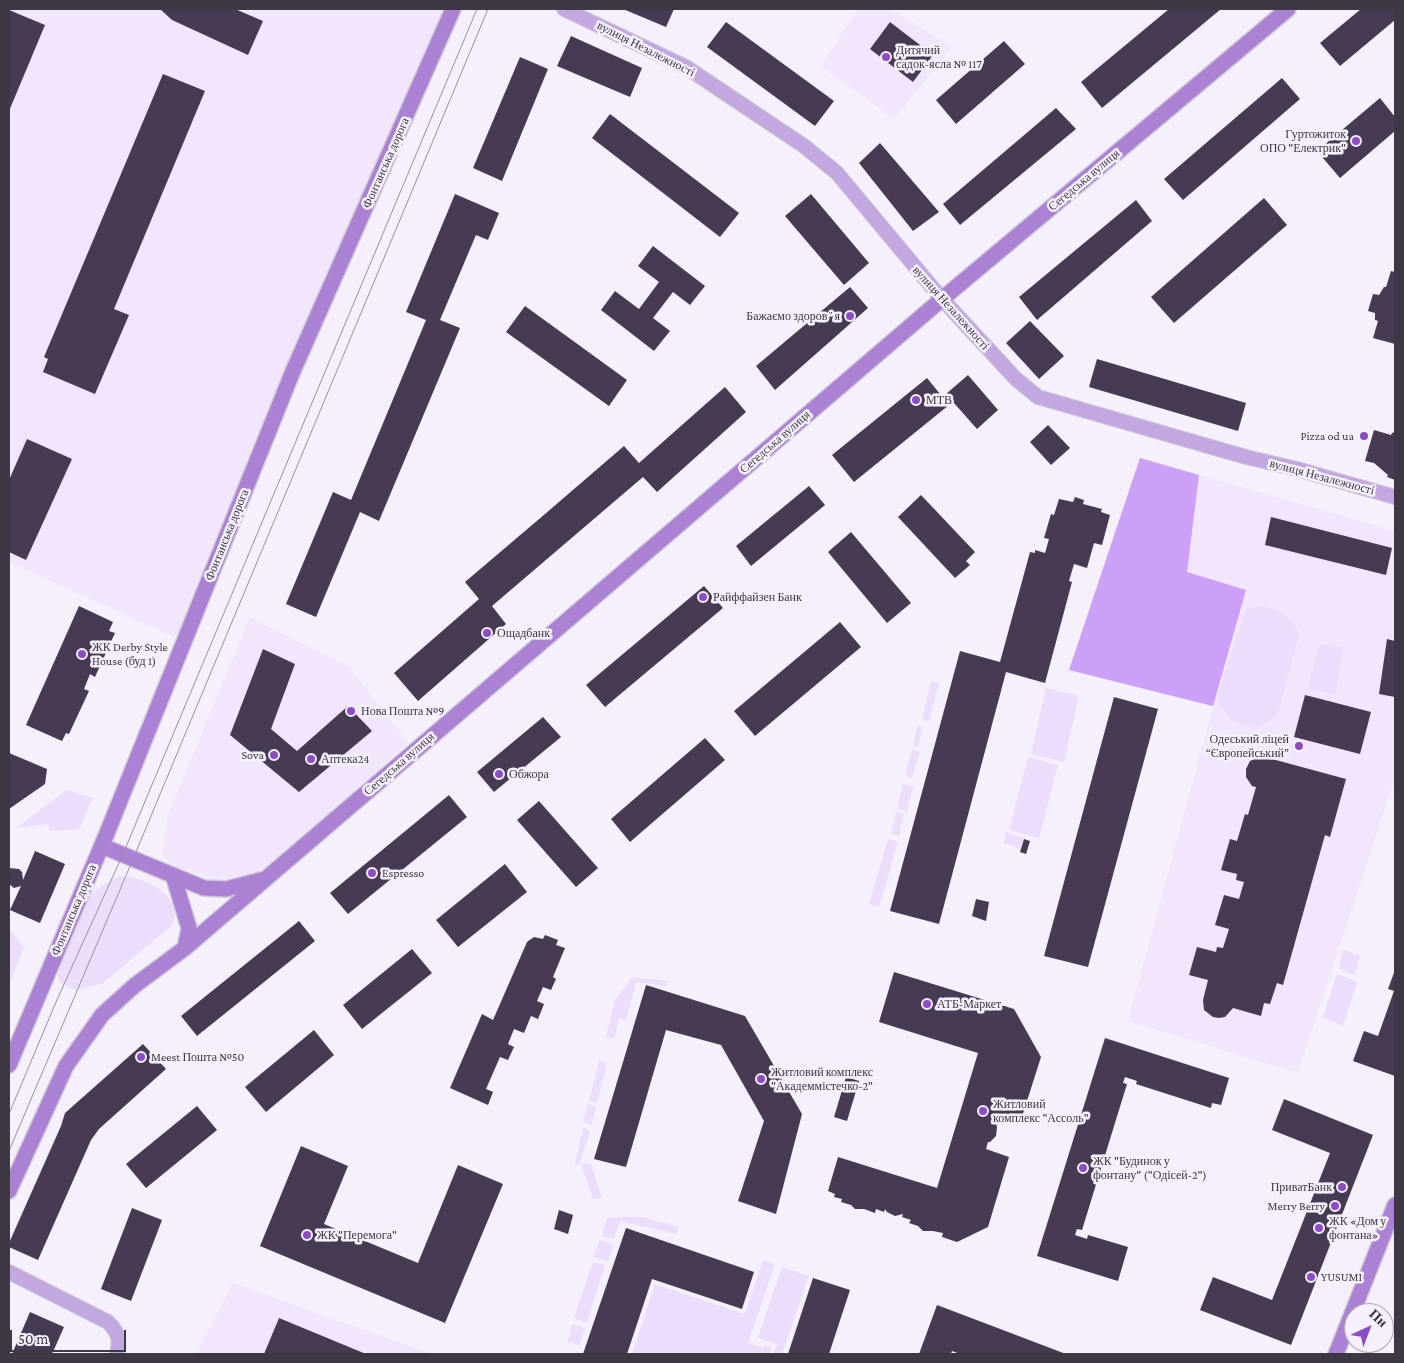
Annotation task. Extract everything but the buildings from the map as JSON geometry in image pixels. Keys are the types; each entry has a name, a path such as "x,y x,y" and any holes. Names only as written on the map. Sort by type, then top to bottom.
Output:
{"main road":[{"name":"Фонтанська дорога","path":"9,1065 102,846 294,371 453,9"},
{"name":"Сегедська вулиця","path":"9,1191 66,1066 102,1014 134,986 185,948 942,299 1288,9"},
{"name":"Сегедська вулиця","path":"102,846 204,888 226,889 265,879"},
{"path":"173,875 189,928 185,948"},
{"path":"1336,1354 1395,1205"}],"street":[{"name":"вулиця Незалежності","path":"564,9 686,67 804,146 837,173 942,299 1016,379 1038,397 1228,452 1297,469 1395,497"},
{"path":"9,1272 108,1322 118,1333 120,1342 117,1354"}],"shaded area":[{"path":"9,9 449,9 179,639 9,562"},
{"name":"Дитячий садок-ясла № 117","path":"858,9 891,9 952,47 894,119 821,66"},
{"name":"Одеський ліцей “Європейський”","path":"1140,458 1395,531 1395,777 1298,1073 1128,1021 1213,707 1069,670"},
{"path":"1140,458 1199,475 1187,572 1246,590 1213,706 1069,670"},
{"path":"1263,606 1285,615 1293,623 1299,634 1279,709 1272,719 1263,724 1245,726 1236,722 1228,715 1217,697 1246,609"},
{"path":"250,617 350,668 408,743 264,872 218,880 177,867 162,855 168,815"},
{"path":"1319,644 1343,647 1335,695 1308,688"},
{"path":"931,681 939,683 929,721 922,719"},
{"path":"1046,688 1079,696 1064,762 1031,754"},
{"path":"918,725 923,727 918,747 913,746"},
{"path":"912,750 920,752 912,778 905,776"},
{"path":"1028,757 1058,765 1039,838 1009,830"},
{"path":"903,784 913,787 907,811 897,809"},
{"path":"67,790 93,798 79,829 50,831 48,824 16,828"},
{"path":"896,812 904,814 899,836 891,834"},
{"path":"1006,832 1024,838 1020,849 1004,843"},
{"path":"888,839 898,842 879,907 869,904"},
{"path":"118,876 149,883 167,896 172,904 174,914 172,925 103,983 78,990 71,989 59,982 57,973 86,899 94,891"},
{"path":"9,928 24,948 9,984"},
{"path":"1343,950 1360,956 1355,975 1339,969"},
{"path":"1337,974 1357,982 1343,1026 1323,1017"},
{"path":"632,977 668,981 666,986 636,982 626,1020 619,1018 614,1039 606,1037 615,1000"},
{"path":"599,1061 607,1063 597,1103 589,1101"},
{"path":"588,1104 596,1107 591,1125 583,1121"},
{"path":"583,1128 590,1131 579,1165 575,1164"},
{"path":"581,1164 591,1164 602,1198 593,1199"},
{"path":"642,1217 679,1227 676,1234 620,1221 614,1239 602,1236 607,1218"},
{"path":"600,1240 614,1245 608,1261 593,1257"},
{"path":"763,1260 775,1264 748,1343 763,1348 764,1345 772,1347 770,1354 632,1354 655,1284 745,1314"},
{"path":"593,1262 605,1265 587,1323 574,1318"},
{"path":"782,1267 809,1276 782,1354 773,1354 777,1344 758,1338"},
{"path":"233,1283 432,1354 196,1354"},
{"path":"572,1324 585,1328 579,1346 568,1341"}],"tram line":[{"path":"9,1114 56,1002 123,854 477,9"},
{"path":"9,1151 488,9"}],"place":[{"name":"Дитячий садок-ясла № 117","path":"886,57"},
{"name":"Гуртожиток ОПО \"Електрик\"","path":"1356,141"},
{"name":"Бажаємо здоровʼя","path":"850,316"},
{"name":"МТВ","path":"916,400"},
{"name":"Pizza od ua","path":"1364,436"},
{"name":"Райффайзен Банк","path":"703,597"},
{"name":"Ощадбанк","path":"487,633"},
{"name":"ЖК Derby Style House (буд 1)","path":"82,654"},
{"name":"Нова Пошта №9","path":"351,711"},
{"name":"Одеський ліцей “Європейський”","path":"1299,746"},
{"name":"Sova","path":"274,755"},
{"name":"Аптека24","path":"311,759"},
{"name":"Обжора","path":"499,774"},
{"name":"Espresso","path":"372,873"},
{"name":"АТБ-Маркет","path":"927,1004"},
{"name":"Meest Пошта №50","path":"141,1057"},
{"name":"Житловий комплекс \"Академмістечко-2\"","path":"761,1079"},
{"name":"Житловий комплекс \"Ассоль\"","path":"983,1111"},
{"name":"ЖК \"Будинок у фонтану\" (\"Одісей-2\")","path":"1083,1168"},
{"name":"ПриватБанк","path":"1342,1187"},
{"name":"Merry Berry","path":"1335,1206"},
{"name":"ЖК «Дом у фонтана»","path":"1319,1228"},
{"name":"ЖК \"Перемога\"","path":"307,1235"},
{"name":"YUSUMI","path":"1311,1277"}]}
